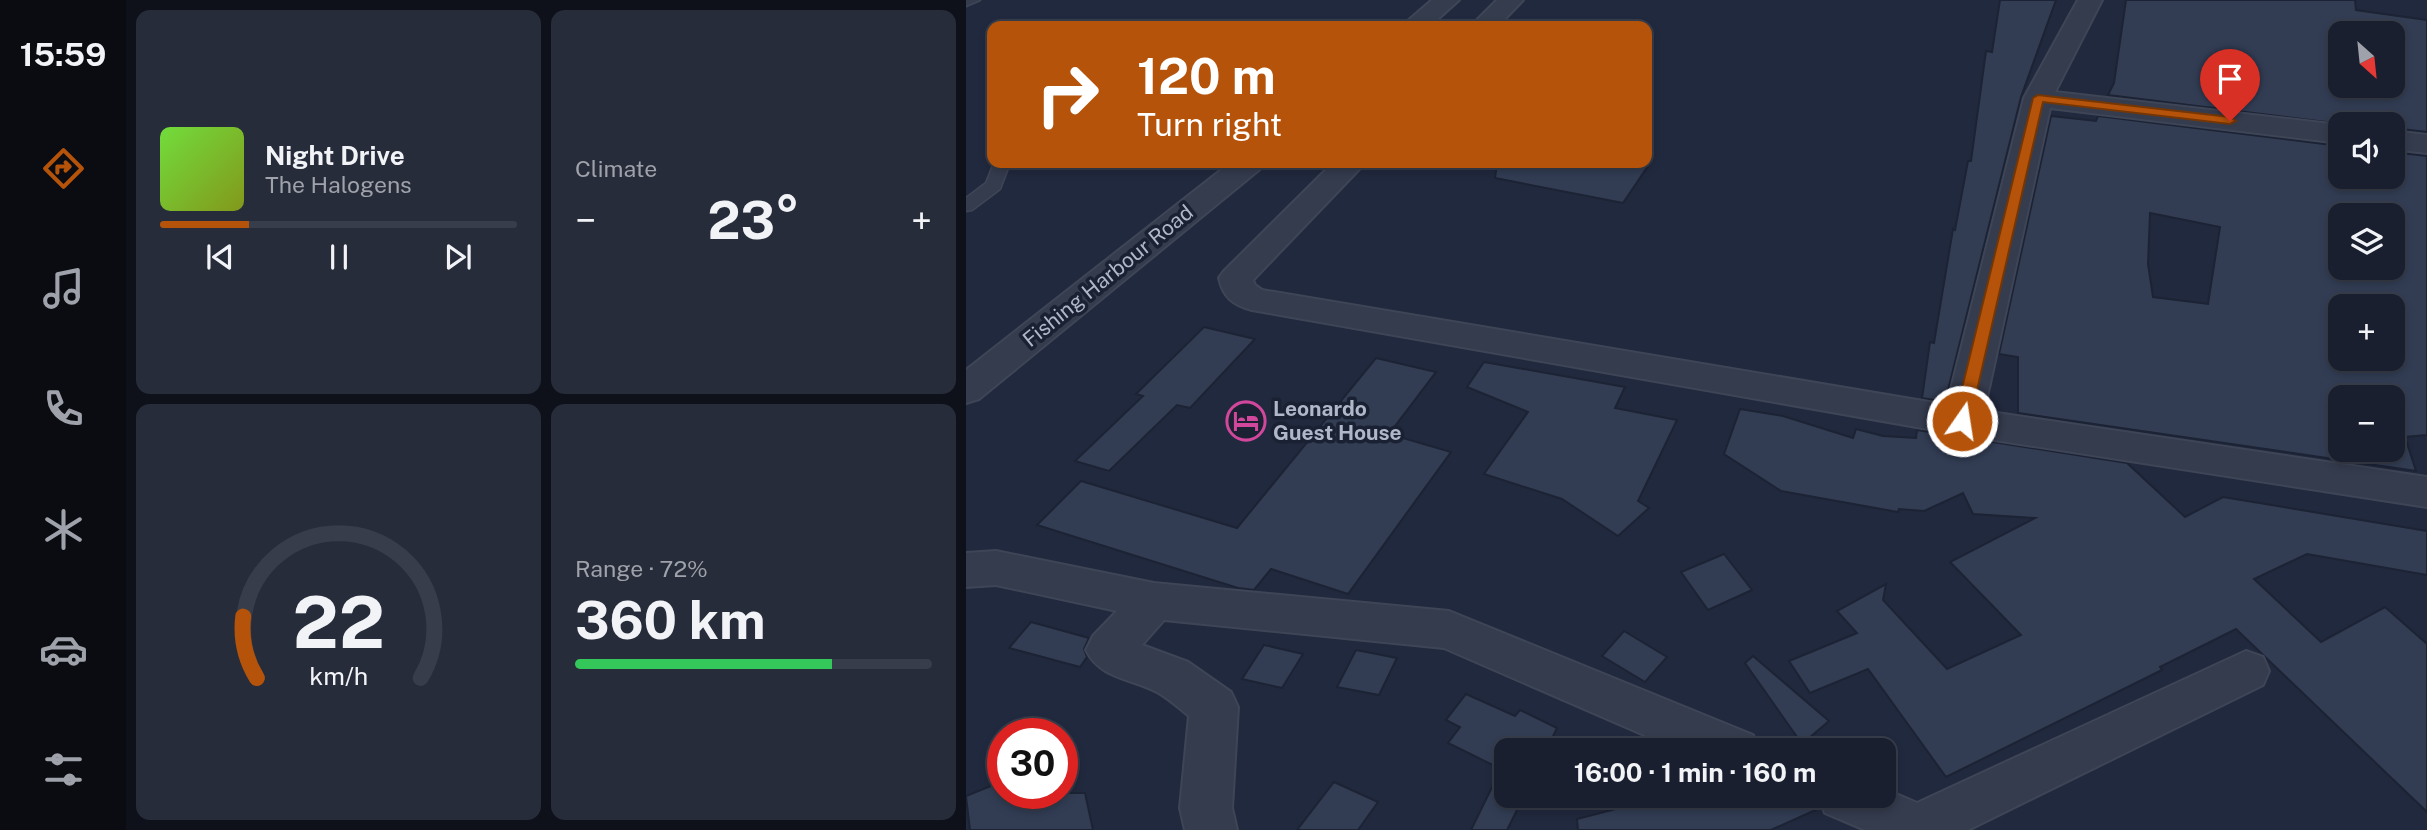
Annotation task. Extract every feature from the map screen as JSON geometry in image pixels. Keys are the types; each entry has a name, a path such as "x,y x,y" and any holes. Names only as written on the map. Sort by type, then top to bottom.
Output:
{"street":[{"path":"1421,21 1447,0"},
{"path":"1489,21 1511,0"},
{"path":"1962,421 2038,98 2090,0"},
{"path":"2038,98 2328,133"},
{"path":"2405,141 2427,144"},
{"name":"Fishing Harbour Road","path":"966,390 1243,168"},
{"path":"1345,168 1236,278 1239,290 1252,299 1962,421 2427,492"},
{"path":"966,570 996,568 1154,601 1449,630 1704,738"},
{"path":"1154,601 1109,650 1138,666 1171,676 1214,707 1206,808 1211,830"},
{"path":"1870,808 1916,829 2246,671"}],"lane":[{"path":"966,2 974,0"},
{"path":"966,205 994,185 1001,168"}],"building":[{"path":"2000,0 2056,0 2021,97 1945,402 1922,398 1930,342 1934,343 1953,229 1955,230 1968,161 1971,161 1986,51 1992,52"},
{"path":"2126,0 2355,0 2356,10 2427,20 2427,132 2405,129 2405,112 2328,112 2328,122 2108,95 2114,83"},
{"path":"2051,116 2096,121 2098,116 2328,145 2328,189 2405,189 2405,153 2427,156 2427,435 2405,437 2405,385 2328,385 2328,458 2018,413 2018,357 1999,354","holes":["2150,213 2220,227 2208,304 2153,297 2148,264"]},
{"path":"1496,168 1647,168 1623,203 1495,178"},
{"path":"1204,327 1255,339 1190,408 1177,405 1109,471 1075,461 1143,396 1136,394"},
{"path":"1376,358 1436,372 1389,434 1451,452 1348,594 1271,569 1254,590 1238,588 1037,525 1081,481 1237,528"},
{"path":"1484,362 1625,387 1615,408 1677,420 1638,501 1649,508 1618,536 1562,499 1484,474 1528,412 1467,387"},
{"path":"1740,409 1783,416 1853,438 1856,429 1883,436 1916,438 1917,430 2127,463 2185,517 2223,497 2427,531 2427,575 2307,554 2254,579 2321,642 2385,607 2427,644 2427,812 2236,629 2160,667 2162,670 1946,777 1868,669 1810,693 1789,661 1857,633 1837,611 1886,584 1883,600 1947,669 2021,635 1950,562 2035,518 1973,514 1963,493 1924,511 1899,509 1898,512 1781,491 1724,454"},
{"path":"2405,437 2416,471 2354,462 2405,462"},
{"path":"1724,554 1752,590 1708,610 1681,572"},
{"path":"1031,622 1089,638 1084,649 1087,657 1080,667 1009,648"},
{"path":"1624,631 1667,657 1645,682 1602,656"},
{"path":"1264,645 1303,654 1282,688 1242,679"},
{"path":"1356,650 1397,658 1379,695 1337,687"},
{"path":"1753,656 1829,721 1809,738 1798,738 1745,663"},
{"path":"1466,694 1515,716 1520,710 1557,728 1552,738 1494,738 1494,766 1448,743 1460,727 1446,720"},
{"path":"1334,782 1378,802 1358,830 1297,830"},
{"path":"1494,783 1494,808 1518,808 1507,830 1471,830"},
{"path":"987,787 987,809 1078,809 1078,793 1085,793 1093,830 970,830 966,796"},
{"path":"1620,808 1820,808 1771,830 1578,830 1577,819"}],"place":[{"name":"Leonardo Guest House","path":"1246,421"}],"route":[{"path":"1962,421 2038,98 2230,121"}]}
